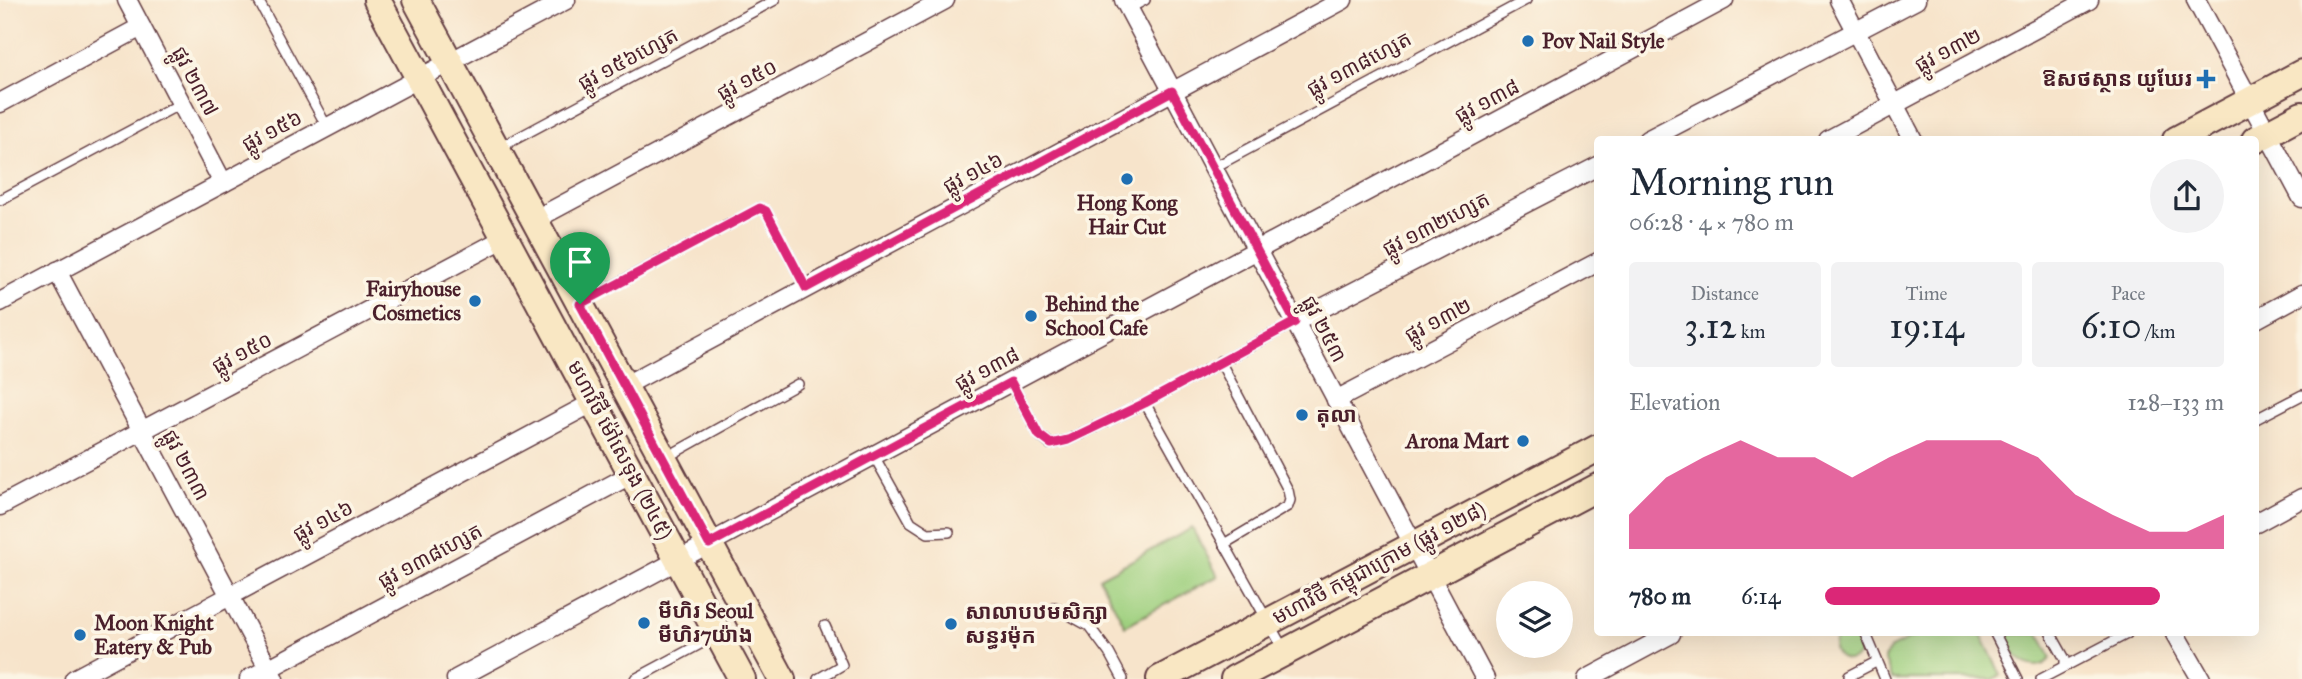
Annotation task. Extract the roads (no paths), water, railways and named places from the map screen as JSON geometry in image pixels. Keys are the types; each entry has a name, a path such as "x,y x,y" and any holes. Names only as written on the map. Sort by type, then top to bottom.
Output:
{"main road":[{"name":"មហាវិថី ម៉ៅសេទុង (២៤៥)","path":"377,0 743,679"},
{"name":"មហាវិថី ម៉ៅសេទុង (២៤៥)","path":"416,0 782,679"},
{"path":"2184,136 2302,73"},
{"path":"2261,137 2302,115"},
{"name":"មហាវិថី កម្ពុជាក្រោម (ផ្លូវ ១២៨)","path":"1160,679 1594,450"},
{"name":"មហាវិថី កម្ពុជាក្រោម (ផ្លូវ ១២៨)","path":"1234,679 1594,489"}],"street":[{"name":"ផ្លូវ ២៣៧","path":"127,0 223,183"},
{"name":"ផ្លូវ ១៥៦","path":"0,302 566,0"},
{"name":"ផ្លូវ ១៥០","path":"534,220 945,0"},
{"name":"ផ្លូវ ១៤៦","path":"624,386 1343,0"},
{"name":"ផ្លូវ ១៣៨","path":"456,679 1724,0"},
{"path":"1839,0 1911,136"},
{"path":"1655,136 1916,0"},
{"name":"ផ្លូវ ១៣២","path":"1836,136 2089,0"},
{"path":"2196,0 2250,101 2261,137 2302,198"},
{"name":"ផ្លូវ ២៥៣","path":"1126,4 1485,679"},
{"path":"0,103 141,27"},
{"name":"ផ្លូវ ១៣២ហ្សេត","path":"1295,322 1594,168"},
{"name":"ផ្លូវ ១៥០","path":"0,506 505,238"},
{"name":"ផ្លូវ ១៣២","path":"1336,400 1594,264"},
{"name":"ផ្លូវ ២៣៣","path":"57,271 271,674"},
{"path":"2259,317 2302,294"},
{"name":"ផ្លូវ ១៤៦","path":"74,679 594,402"},
{"name":"ផ្លូវ ១៣៨ហ្សេត","path":"249,679 271,674 632,474"},
{"path":"2259,521 2302,498"},
{"path":"1587,679 1667,636"},
{"path":"2176,636 2201,679"}],"lane":[{"path":"258,0 327,127"},
{"name":"ផ្លូវ ១៥៦ហ្សេត","path":"497,149 775,0"},
{"path":"1126,4 1145,0"},
{"name":"ផ្លូវ ១៣៨ហ្សេត","path":"1213,168 1527,0"},
{"path":"0,200 181,103"},
{"path":"580,304 760,208 766,211 806,288"},
{"path":"1011,382 1039,435 1051,444 1068,440 1145,403 1295,322"},
{"path":"1220,361 1288,490 1290,500 1288,506 1224,544"},
{"path":"663,459 798,384"},
{"path":"2259,417 2302,395"},
{"path":"1145,403 1285,652"},
{"path":"874,456 911,522 929,533 949,532"},
{"path":"1055,607 1089,626 1109,653 1123,679"},
{"path":"818,679 842,665 825,626"},
{"path":"635,679 719,634"},
{"path":"1867,636 1885,679"},
{"path":"1995,636 2018,679"},
{"path":"2052,636 2065,659 2065,666"},
{"path":"2041,679 2123,636"},
{"path":"1848,678 1876,662"}],"place":[{"name":"Pov Nail Style","path":"1528,41"},
{"name":"ឱសថស្ថាន យូឃែរ","path":"2206,79"},
{"name":"Hong Kong Hair Cut","path":"1127,179"},
{"name":"Fairyhouse Cosmetics","path":"475,301"},
{"name":"Behind the School Cafe","path":"1031,316"},
{"name":"តុលា","path":"1302,415"},
{"name":"Arona Mart","path":"1523,441"},
{"name":"មីហិរ Seoul មីហិរ7យ៉ាង","path":"644,623"},
{"name":"សាលាបឋមសិក្សា សន្ធរម៉ុក","path":"951,624"},
{"name":"Moon Knight Eatery & Pub","path":"80,635"}]}
